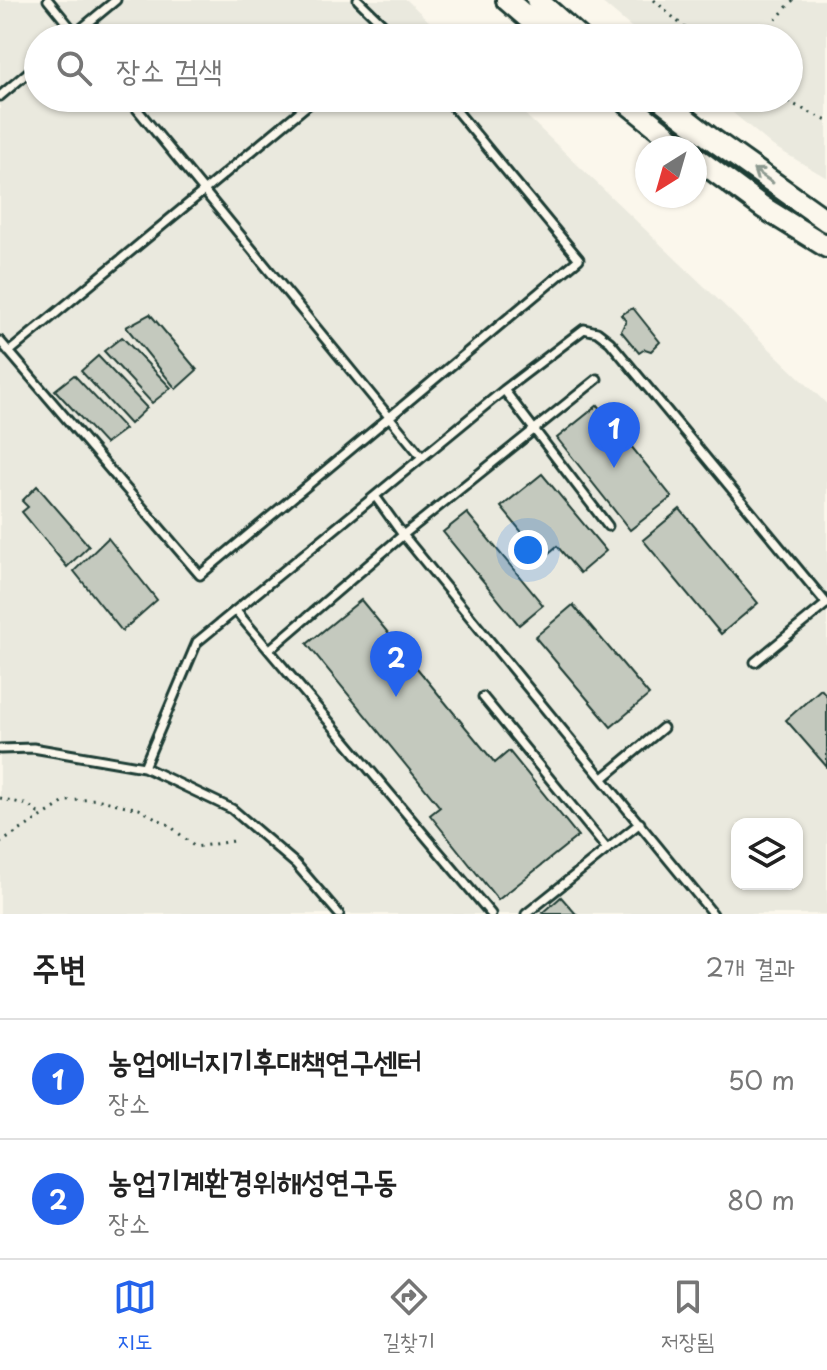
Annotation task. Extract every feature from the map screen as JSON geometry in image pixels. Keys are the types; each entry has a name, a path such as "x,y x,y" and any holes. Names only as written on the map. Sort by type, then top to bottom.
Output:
{"main road":[{"path":"507,0 535,24"},
{"path":"537,0 564,24"},
{"path":"638,112 668,136"},
{"path":"677,112 827,221"},
{"path":"707,166 764,208 827,247"}],"lane":[{"path":"48,0 65,24"},
{"path":"89,24 116,0"},
{"path":"358,0 381,24"},
{"path":"0,96 24,76"},
{"path":"139,112 422,457"},
{"path":"9,352 299,112"},
{"path":"0,341 200,575 579,259 458,112"},
{"path":"144,767 197,642 504,390 584,329 597,332 610,342 827,604 755,662"},
{"path":"269,650 403,535 597,379"},
{"path":"504,390 608,526"},
{"path":"375,496 403,535 713,914"},
{"path":"236,611 491,914"},
{"path":"483,697 607,849"},
{"path":"603,778 663,728"},
{"path":"0,749 33,748 144,767 232,809 296,864 339,914"},
{"path":"526,914 640,823"}],"path":[{"path":"654,0 681,24"},
{"path":"772,24 793,0"},
{"path":"803,109 827,121"},
{"path":"0,798 28,805 38,813 47,813"},
{"path":"0,843 66,801 96,799 139,809 169,825 195,847 234,841"}],"shaded area":[{"path":"0,0 407,0 432,24 24,24 24,112 523,112 827,404 827,914 0,914"},
{"path":"599,0 827,0 827,178 773,146 732,112 803,112 803,24 627,24"}],"building":[{"path":"633,308 660,342 651,351 645,349 639,353 621,331 626,321 621,315"},
{"path":"150,314 197,370 176,389 126,327"},
{"path":"122,337 171,388 152,403 104,351"},
{"path":"98,356 147,408 130,424 81,371"},
{"path":"74,375 125,429 105,444 55,390"},
{"path":"598,405 672,497 630,530 557,438"},
{"path":"542,474 606,551 580,573 557,546 543,558 501,507"},
{"path":"37,486 89,546 67,567 22,512 28,507 22,501"},
{"path":"680,509 758,603 721,634 643,540"},
{"path":"467,513 543,605 519,625 443,532"},
{"path":"108,538 157,600 122,631 74,571"},
{"path":"361,600 495,763 509,751 578,836 498,900 430,815 440,807 307,644"},
{"path":"573,605 649,695 611,727 535,637"},
{"path":"821,689 827,696 827,767 786,720"},
{"path":"561,897 576,914 543,913"}],"place":[{"name":"농업에너지기후대책연구센터","path":"614,468"},
{"name":"농업기계환경위해성연구동","path":"396,697"}]}
